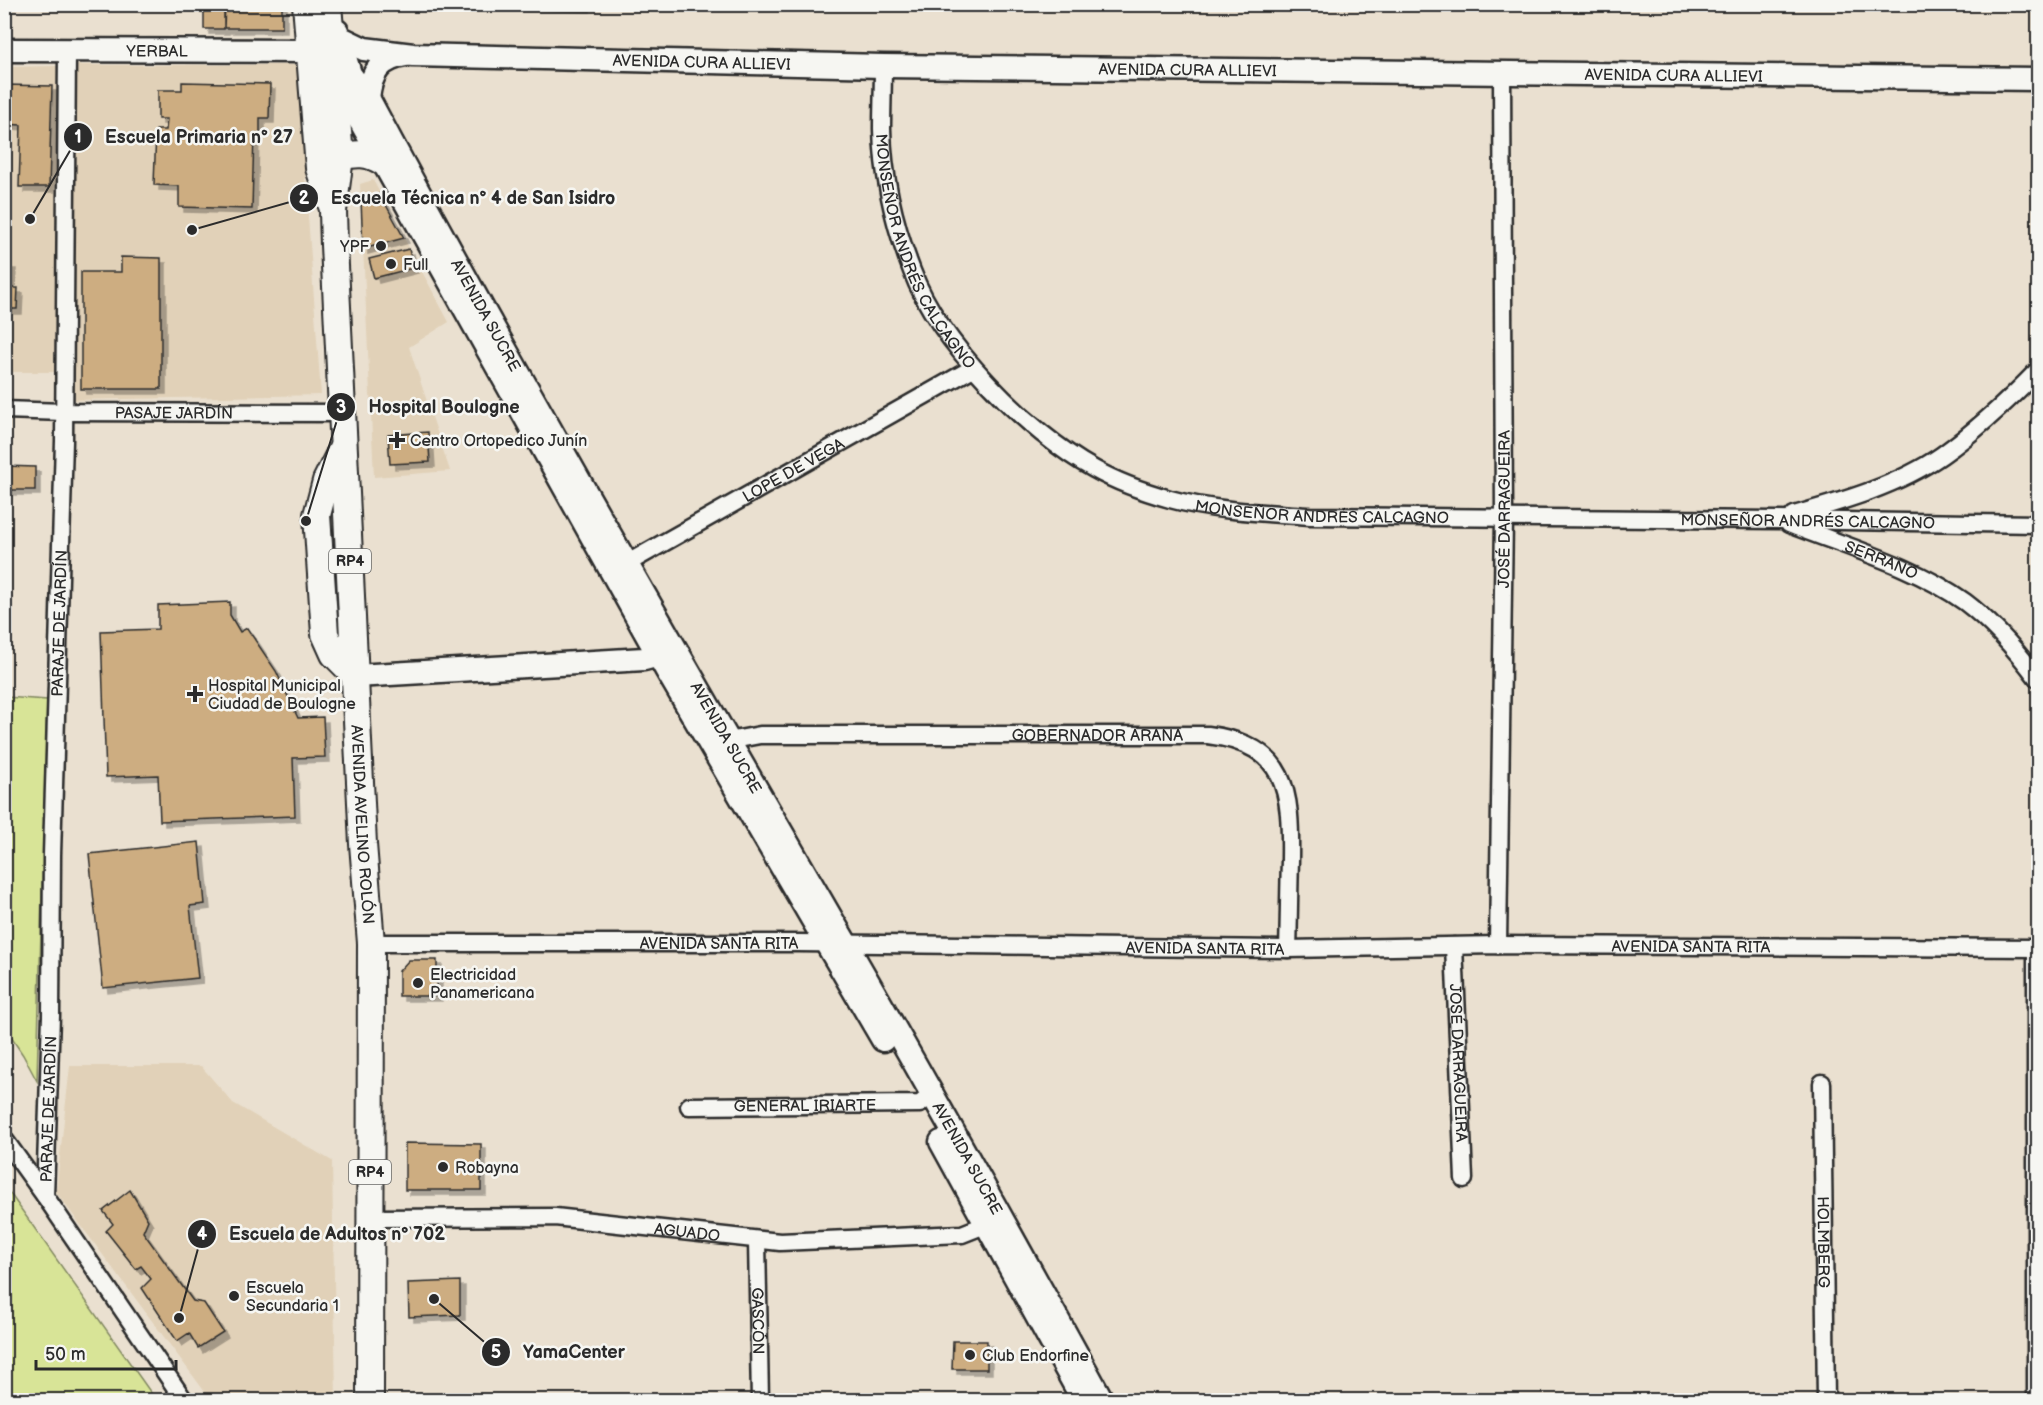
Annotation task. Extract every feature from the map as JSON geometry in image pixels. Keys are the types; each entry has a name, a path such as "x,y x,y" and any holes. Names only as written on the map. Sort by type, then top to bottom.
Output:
{"main road":[{"name":"AVENIDA SUCRE","path":"321,5 339,38 351,74 358,117 382,162 620,567"},
{"name":"AVENIDA AVELINO ROLÓN","path":"321,5 310,51 319,168 333,211"},
{"name":"AVENIDA AVELINO ROLÓN","path":"321,5 340,157 333,211 363,844 371,943 370,1401"},
{"name":"AVENIDA CURA ALLIEVI","path":"339,38 352,45 408,55 883,66 2038,79"},
{"name":"YERBAL","path":"4,50 310,51"},
{"path":"351,74 359,58 377,51"},
{"path":"369,98 370,83 375,72 395,57 408,55"},
{"name":"AVENIDA SUCRE","path":"351,74 369,98 666,651 837,943 994,1221 1102,1401"},
{"path":"340,157 362,153 373,155 382,162"},
{"name":"AVENIDA SUCRE","path":"666,651 728,741 837,943"},
{"path":"356,676 644,659 666,651"},
{"name":"AVENIDA SUCRE","path":"994,1221 1083,1401"}],"street":[{"name":"PARAJE DE JARDÍN","path":"45,1196 64,412 67,52"},
{"name":"MONSEÑOR ANDRÉS CALCAGNO","path":"883,66 882,130 885,162 900,237 913,274 924,296 941,325 973,368 1030,422 1094,469 1128,484 1171,499 1265,513 1310,516 2038,524"},
{"name":"JOSÉ DARRAGUEIRA","path":"1498,945 1504,518 1502,73"},
{"name":"LOPE DE VEGA","path":"620,567 973,368"},
{"path":"1778,520 1840,502 1887,484 1941,456 2001,408 2038,370"},
{"name":"PASAJE JARDÍN","path":"4,410 342,413"},
{"name":"SERRANO","path":"1778,520 1890,563 1938,585 1966,603 1999,632 2038,679"},
{"name":"GOBERNADOR ARANA","path":"728,741 760,735 1208,735 1228,737 1245,743 1271,763 1282,779 1288,802 1290,831 1288,949"},
{"name":"AVENIDA SANTA RITA","path":"371,943 837,943 1288,949 1498,945 2037,948"},
{"name":"JOSÉ DARRAGUEIRA","path":"1454,946 1464,1179"},
{"path":"2036,1401 2037,948"},
{"name":"HOLMBERG","path":"1822,1083 1826,1401"},
{"name":"GENERAL IRIARTE","path":"689,1106 926,1099"},
{"path":"4,1139 184,1401"},
{"name":"AGUADO","path":"370,1218 555,1217 780,1242 962,1234 994,1221"},
{"name":"GASCÓN","path":"757,1240 760,1401"}],"shaded area":[{"path":"75,65 297,65 321,395 75,400"},
{"path":"57,66 54,372 5,372 4,67"},
{"path":"373,180 449,322 409,347 450,471 374,477 360,184"},
{"name":"Escuela Secundaria 1","path":"70,1066 201,1066 233,1103 332,1161 336,1400 211,1400 56,1192"}],"green space":[{"path":"5,697 47,700 37,1081 5,1028"},
{"path":"4,1185 156,1400 5,1400"}],"building":[{"path":"204,4 224,4 224,29 204,29"},
{"path":"225,4 282,4 282,28 224,28"},
{"path":"488,4 585,4 585,7"},
{"path":"182,82 270,84 269,118 260,118 260,133 254,133 252,209 179,207 179,186 154,185 156,130 166,130 167,119 158,119 158,90 182,90"},
{"path":"4,85 52,86 49,187 19,187 21,125 4,124"},
{"path":"380,194 404,238 363,249 361,200"},
{"name":"Full","path":"409,249 413,268 374,278 369,259"},
{"path":"121,257 161,258 161,389 81,389 81,272 121,272"},
{"path":"4,264 11,264 10,288 18,288 17,309 4,309"},
{"path":"428,432 430,462 390,464 388,435"},
{"path":"4,466 35,467 35,490 4,490"},
{"name":"Hospital Municipal Ciudad de Boulogne","path":"230,602 230,615 240,632 247,628 276,671 298,718 323,717 325,757 293,758 295,816 160,821 158,775 106,777 101,631 158,629 158,605"},
{"path":"199,842 205,904 190,906 198,978 103,988 89,854"},
{"name":"Electricidad Panamericana","path":"409,960 437,960 437,996 399,996 399,971"},
{"name":"Robayna","path":"405,1143 481,1144 481,1190 405,1190"},
{"path":"130,1190 148,1220 143,1232 193,1301 204,1303 223,1332 198,1348 189,1333 177,1341 142,1288 151,1279 141,1266 136,1269 106,1231 113,1224 103,1211"},
{"path":"460,1281 460,1315 409,1317 408,1283"},
{"name":"Club Endorfine","path":"953,1341 987,1341 987,1369 952,1369"}],"place":[{"name":"Escuela Primaria n° 27","path":"30,219"},
{"name":"Escuela Técnica n° 4 de San Isidro","path":"192,230"},
{"name":"YPF","path":"381,246"},
{"name":"Full","path":"391,264"},
{"name":"Centro Ortopedico Junín","path":"397,440"},
{"name":"Hospital Boulogne","path":"306,521"},
{"name":"Hospital Municipal Ciudad de Boulogne","path":"195,694"},
{"name":"Electricidad Panamericana","path":"418,983"},
{"name":"Robayna","path":"443,1167"},
{"name":"Escuela Secundaria 1","path":"234,1296"},
{"name":"YamaCenter","path":"434,1299"},
{"name":"Escuela de Adultos nº 702","path":"179,1318"},
{"name":"Club Endorfine","path":"970,1355"}]}
